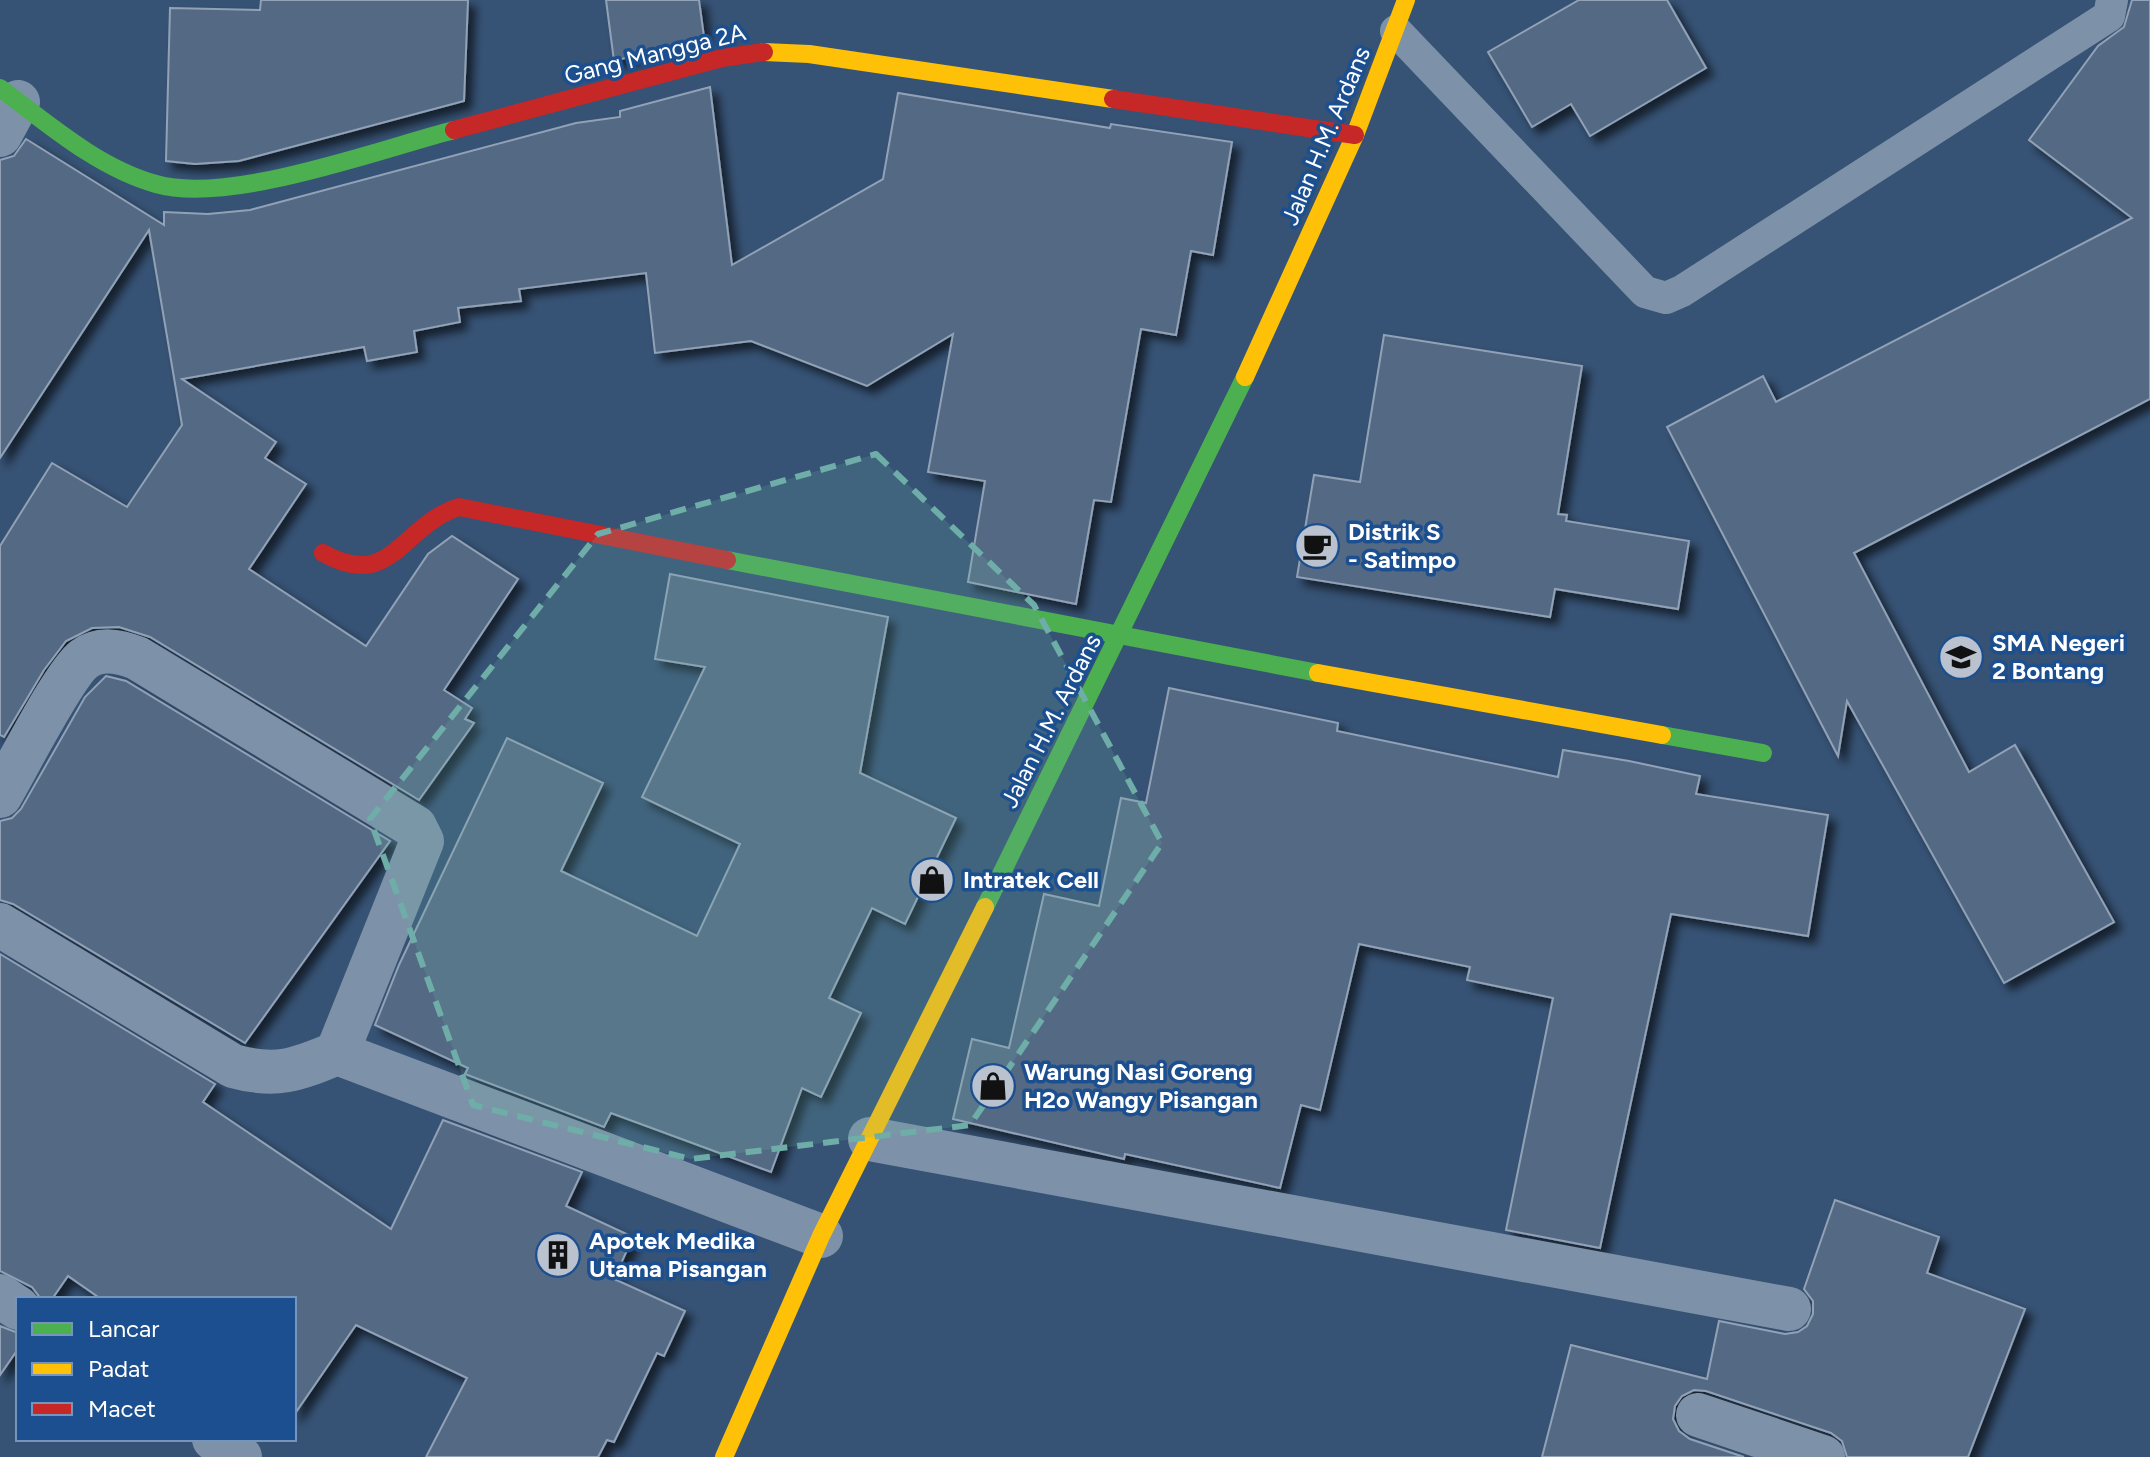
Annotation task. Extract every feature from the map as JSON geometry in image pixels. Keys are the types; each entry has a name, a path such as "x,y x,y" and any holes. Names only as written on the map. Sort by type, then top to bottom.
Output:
{"street":[{"name":"Jalan H.M. Ardans","path":"724,1457 821,1236 1120,638 1271,323 1355,135 1406,0"},
{"name":"Gang Mangga 2A","path":"6,108 148,182 213,190 244,186 722,58 767,52 809,54 1355,135"},
{"path":"323,553 353,568 376,565 396,553 433,515 459,507 1120,638 1763,753"},
{"path":"0,796 69,678 84,659 114,650 137,658 415,827 422,841 337,1053 299,1070 263,1074 233,1066 0,925"},
{"path":"337,1053 821,1236"},
{"path":"870,1139 1789,1309"},
{"path":"1698,1415 1823,1457"},
{"path":"217,1441 240,1457"}],"lane":[{"path":"1396,31 1645,292 1666,298 1682,291 2109,16 2112,0"}],"highlighted area":[{"path":"876,454 1034,605 1162,843 970,1125 691,1159 473,1105 370,819 598,534"}],"building":[{"path":"261,0 468,0 464,101 239,161 195,164 166,161 170,8 260,10"},
{"path":"606,0 699,0 704,37 614,61"},
{"path":"1579,0 1667,0 1706,68 1590,136 1571,104 1532,127 1488,52"},
{"path":"2132,0 2150,0 2150,399 1854,553 1969,772 2015,745 2114,922 2004,983 1847,701 1838,756 1667,427 1763,376 1776,402 2132,218 2029,140 2098,46 2124,27"},
{"path":"710,87 732,265 883,179 898,93 1110,128 1111,124 1232,142 1213,255 1191,251 1176,335 1141,329 1111,502 1094,500 1076,604 968,582 985,481 928,472 953,334 867,386 751,341 655,353 646,273 519,289 521,301 458,308 460,322 414,331 417,352 367,361 364,347 182,379 276,442 265,458 306,484 249,569 366,646 428,554 452,536 518,579 444,690 472,708 465,719 474,723 419,800 150,637 119,627 92,628 66,641 44,670 4,737 0,735 0,546 52,463 127,507 182,425 149,230 0,458 0,160 14,156 26,139 164,225 164,212 208,214 250,210 576,123 620,117 620,111"},
{"path":"1384,335 1582,366 1558,514 1567,515 1566,521 1689,541 1678,609 1555,589 1550,617 1297,577 1314,475 1360,482"},
{"path":"670,574 888,617 860,773 956,818 905,924 872,908 829,998 861,1013 821,1097 802,1088 771,1172 611,1113 604,1127 465,1074 468,1068 375,1025 399,965 507,738 603,783 561,871 697,936 740,844 642,797 705,667 655,659"},
{"path":"106,676 126,681 390,841 245,1043 13,904 0,900 0,821 12,818 21,809 85,697"},
{"path":"1169,688 1338,723 1337,731 1558,777 1563,750 1629,761 1700,776 1696,794 1828,815 1808,936 1671,914 1600,1248 1506,1230 1553,998 1467,980 1470,967 1359,944 1320,1110 1301,1105 1280,1188 1125,1154 1124,1159 953,1119 972,1039 1009,1048 1044,894 1099,906 1121,798 1146,803"},
{"path":"0,954 215,1084 203,1102 391,1229 443,1120 582,1172 566,1206 633,1237 614,1279 685,1311 664,1356 657,1353 614,1442 607,1440 598,1457 426,1457 467,1378 356,1325 296,1412 296,1297 98,1297 68,1276 53,1297 40,1297 32,1287 0,1271"},
{"path":"1835,1200 1939,1237 1927,1273 2025,1309 1968,1457 1847,1457 1842,1441 1831,1433 1706,1391 1694,1390 1682,1396 1675,1406 1673,1419 1679,1431 1690,1439 1744,1457 1542,1457 1571,1345 1707,1379 1719,1321 1785,1334 1798,1332 1807,1326 1813,1314 1813,1301 1804,1289"},
{"path":"0,1326 16,1332 16,1352 0,1375"}],"traffic: fast":[{"path":"0,88 74,143 114,167 156,184 187,189 223,187 304,172 454,130"},
{"path":"985,907 1245,377"},
{"path":"727,560 1318,673"},
{"path":"1662,735 1763,753"}],"traffic: slow":[{"path":"1245,377 1355,135 1406,0"},
{"path":"764,52 809,54 1113,99"},
{"path":"1318,673 1662,735"},
{"path":"724,1457 821,1236 985,907"}],"traffic: jam":[{"path":"454,130 722,58 764,52"},
{"path":"1113,99 1355,135"},
{"path":"323,553 346,563 365,565 381,561 439,516 459,507 727,560"}],"place":[{"name":"Distrik S - Satimpo","path":"1317,546"},
{"name":"SMA Negeri 2 Bontang","path":"1961,657"},
{"name":"Intratek Cell","path":"932,880"},
{"name":"Warung Nasi Goreng H2o Wangy Pisangan","path":"993,1086"},
{"name":"Apotek Medika Utama Pisangan","path":"558,1255"}]}
